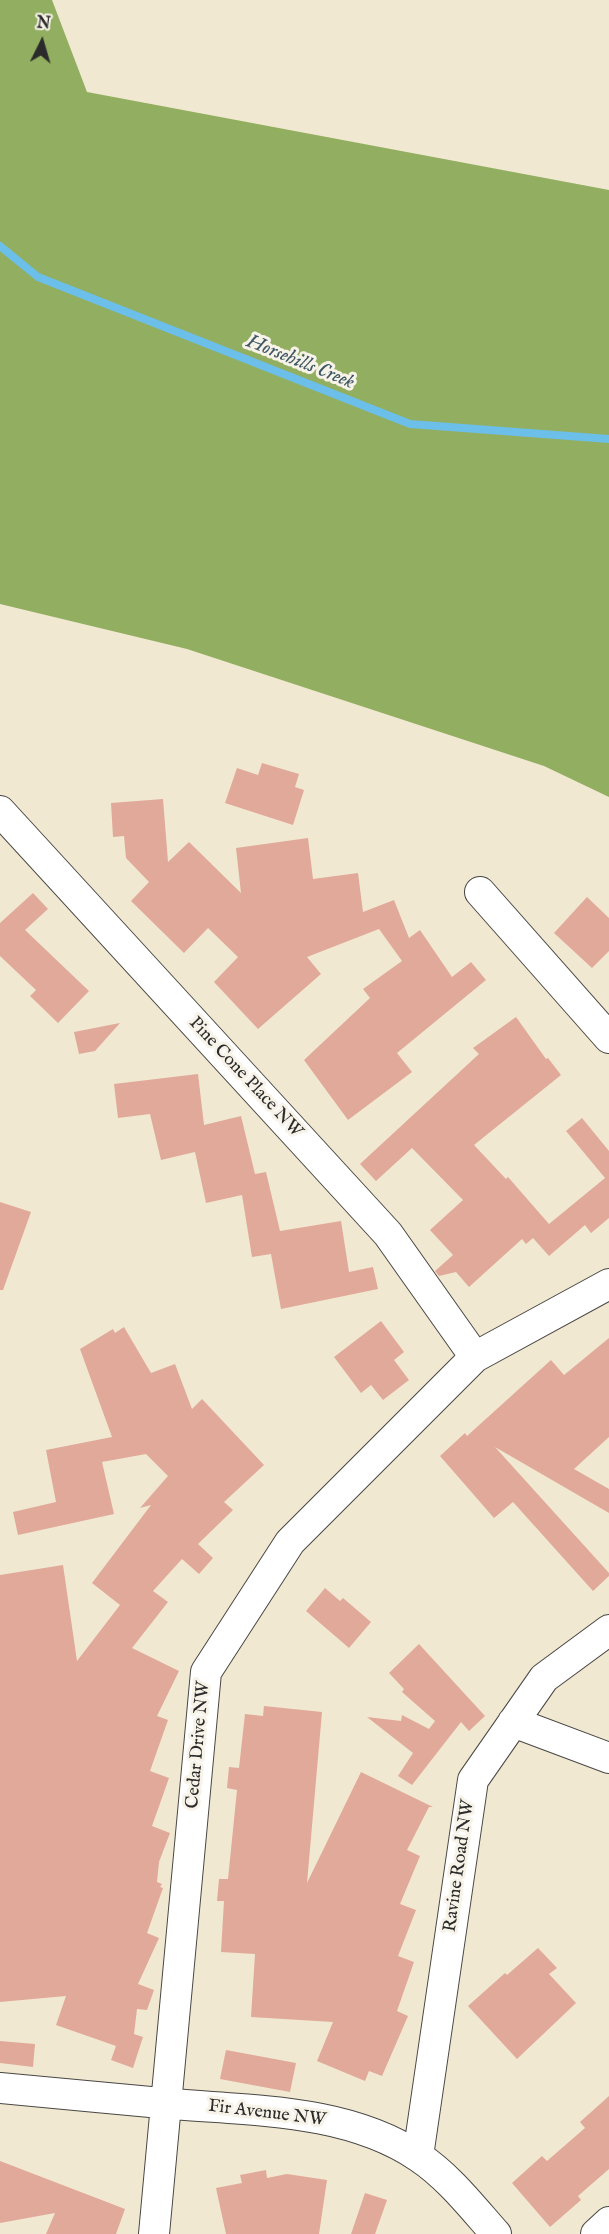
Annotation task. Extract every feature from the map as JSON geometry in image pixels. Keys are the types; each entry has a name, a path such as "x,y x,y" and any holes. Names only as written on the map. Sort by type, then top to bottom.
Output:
{"street":[{"name":"Pine Cone Place NW","path":"0,811 388,1234 475,1357"},
{"path":"480,892 609,1038"},
{"name":"Cedar Drive NW","path":"154,2234 206,1672 290,1542 475,1357 609,1284"},
{"name":"Ravine Road NW","path":"418,2156 473,1780 544,1678 609,1630"},
{"path":"513,1722 609,1758"},
{"name":"Fir Avenue NW","path":"0,2088 286,2113 350,2126 383,2138 418,2156 439,2172 496,2234"},
{"path":"596,2234 609,2222"}],"green space":[{"path":"0,0 52,0 87,92 609,190 609,797 544,766 187,649 0,604"}],"building":[{"path":"262,763 299,774 295,787 304,790 293,825 225,803 237,768 258,775"},
{"path":"163,799 168,862 189,842 241,893 236,848 308,838 313,879 358,873 363,912 394,900 409,938 420,930 452,977 471,962 486,980 397,1053 412,1072 348,1120 304,1060 370,998 363,989 402,961 379,929 307,957 321,974 258,1029 214,982 238,957 208,928 184,953 131,901 149,882 126,858 124,836 113,837 111,803"},
{"path":"33,893 48,909 25,930 89,991 58,1023 30,996 36,990 0,956 0,923"},
{"path":"587,897 609,918 609,951 592,968 554,933"},
{"path":"516,1017 546,1059 548,1058 561,1075 474,1145 506,1179 508,1177 549,1224 605,1178 566,1131 582,1118 609,1151 609,1218 591,1233 585,1225 549,1256 533,1238 526,1244 522,1239 469,1287 456,1272 439,1276 435,1271 453,1255 430,1230 463,1200 412,1148 376,1181 360,1164 479,1054 473,1048"},
{"path":"120,1023 95,1051 79,1054 74,1032"},
{"path":"198,1074 204,1125 241,1116 255,1174 266,1172 280,1231 341,1221 349,1272 373,1267 378,1289 281,1309 271,1254 252,1257 242,1195 206,1203 195,1152 161,1160 150,1114 118,1118 114,1084"},
{"path":"0,1202 31,1212 3,1290 0,1290"},
{"path":"381,1321 404,1352 394,1360 409,1380 383,1400 371,1385 361,1393 334,1357"},
{"path":"124,1327 151,1373 175,1364 192,1409 202,1399 264,1465 224,1502 233,1510 198,1544 213,1558 199,1574 182,1559 153,1591 168,1602 132,1648 179,1671 157,1716 168,1720 150,1771 169,1778 152,1826 170,1833 159,1862 157,1882 162,1884 160,1887 163,1888 147,1933 159,1938 138,1984 154,1990 147,2010 137,2009 134,2034 143,2037 133,2068 111,2060 116,2046 56,2025 66,1996 0,2002 0,1575 63,1565 77,1661 120,1605 92,1583 151,1505 140,1508 168,1476 146,1454 102,1462 114,1514 18,1535 13,1512 56,1502 46,1450 112,1437 80,1349 113,1329 115,1333"},
{"path":"609,1338 609,1437 574,1469 609,1489 609,1513 495,1447 609,1573 609,1576 593,1591 513,1502 494,1518 440,1456 465,1433 467,1436 551,1360 564,1375"},
{"path":"325,1588 340,1601 343,1598 371,1622 349,1648 306,1611"},
{"path":"419,1644 485,1716 469,1731 461,1722 412,1785 398,1776 413,1753 367,1717 401,1721 402,1715 429,1729 435,1721 402,1692 404,1689 389,1673"},
{"path":"264,1706 322,1712 307,1883 361,1772 433,1807 429,1807 407,1850 420,1856 400,1904 416,1910 398,1956 414,1962 397,2011 408,2016 382,2076 369,2071 365,2081 317,2061 333,2022 251,2017 255,1954 221,1952 224,1901 217,1901 219,1879 228,1879 237,1790 227,1788 229,1767 239,1768 245,1714 263,1716"},
{"path":"538,1948 557,1968 549,1974 576,2003 517,2059 468,2006 505,1973 507,1975"},
{"path":"0,2041 35,2044 33,2067 0,2063"},
{"path":"226,2050 296,2063 290,2092 220,2079"},
{"path":"609,2096 609,2169 578,2196 581,2200 550,2227 512,2183 542,2156 547,2161 585,2128 580,2122"},
{"path":"0,2161 125,2209 116,2234 46,2234 55,2213 0,2223"},
{"path":"266,2170 267,2178 287,2174 327,2180 319,2234 226,2234 216,2188 242,2183 240,2175"},
{"path":"365,2193 387,2200 375,2234 351,2234"}],"waterway":[{"name":"Horsehills Creek","path":"0,246 38,277 410,424 609,439"}]}
